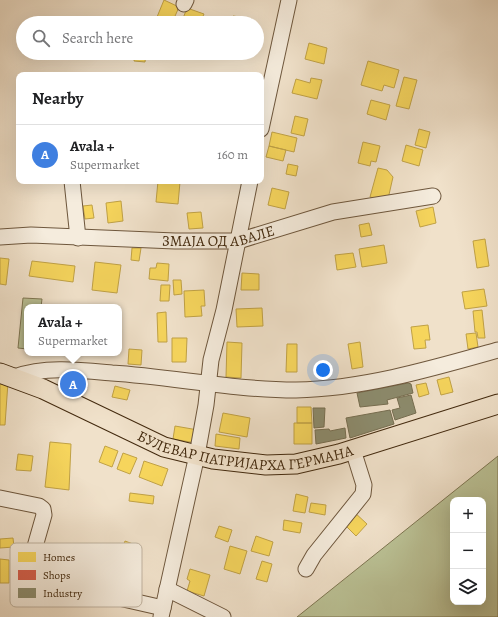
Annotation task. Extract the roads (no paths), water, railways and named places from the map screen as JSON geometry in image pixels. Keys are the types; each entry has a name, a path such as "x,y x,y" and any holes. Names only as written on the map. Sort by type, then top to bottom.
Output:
{"main road":[{"name":"БУЛЕВАР ПАТРИЈАРХА ГЕРМАНА","path":"7,375 43,389 164,447 231,461 273,465 296,464 353,450 498,404"}],"street":[{"path":"264,115 289,0"},
{"path":"72,184 78,238"},
{"path":"142,607 162,613 197,455 209,384 211,360 249,184"},
{"name":"ЗМАЈА ОД АВАЛЕ","path":"0,237 31,235 78,238 238,241 333,212 433,196"},
{"path":"7,375 41,370 76,370 209,384 297,390 389,378 498,350"},
{"path":"306,569 314,555 363,494 364,485 353,450"},
{"path":"0,498 39,506 43,510 44,515 36,543"},
{"path":"167,589 224,617"}],"place":[{"name":"Avala +","path":"73,384"}]}
